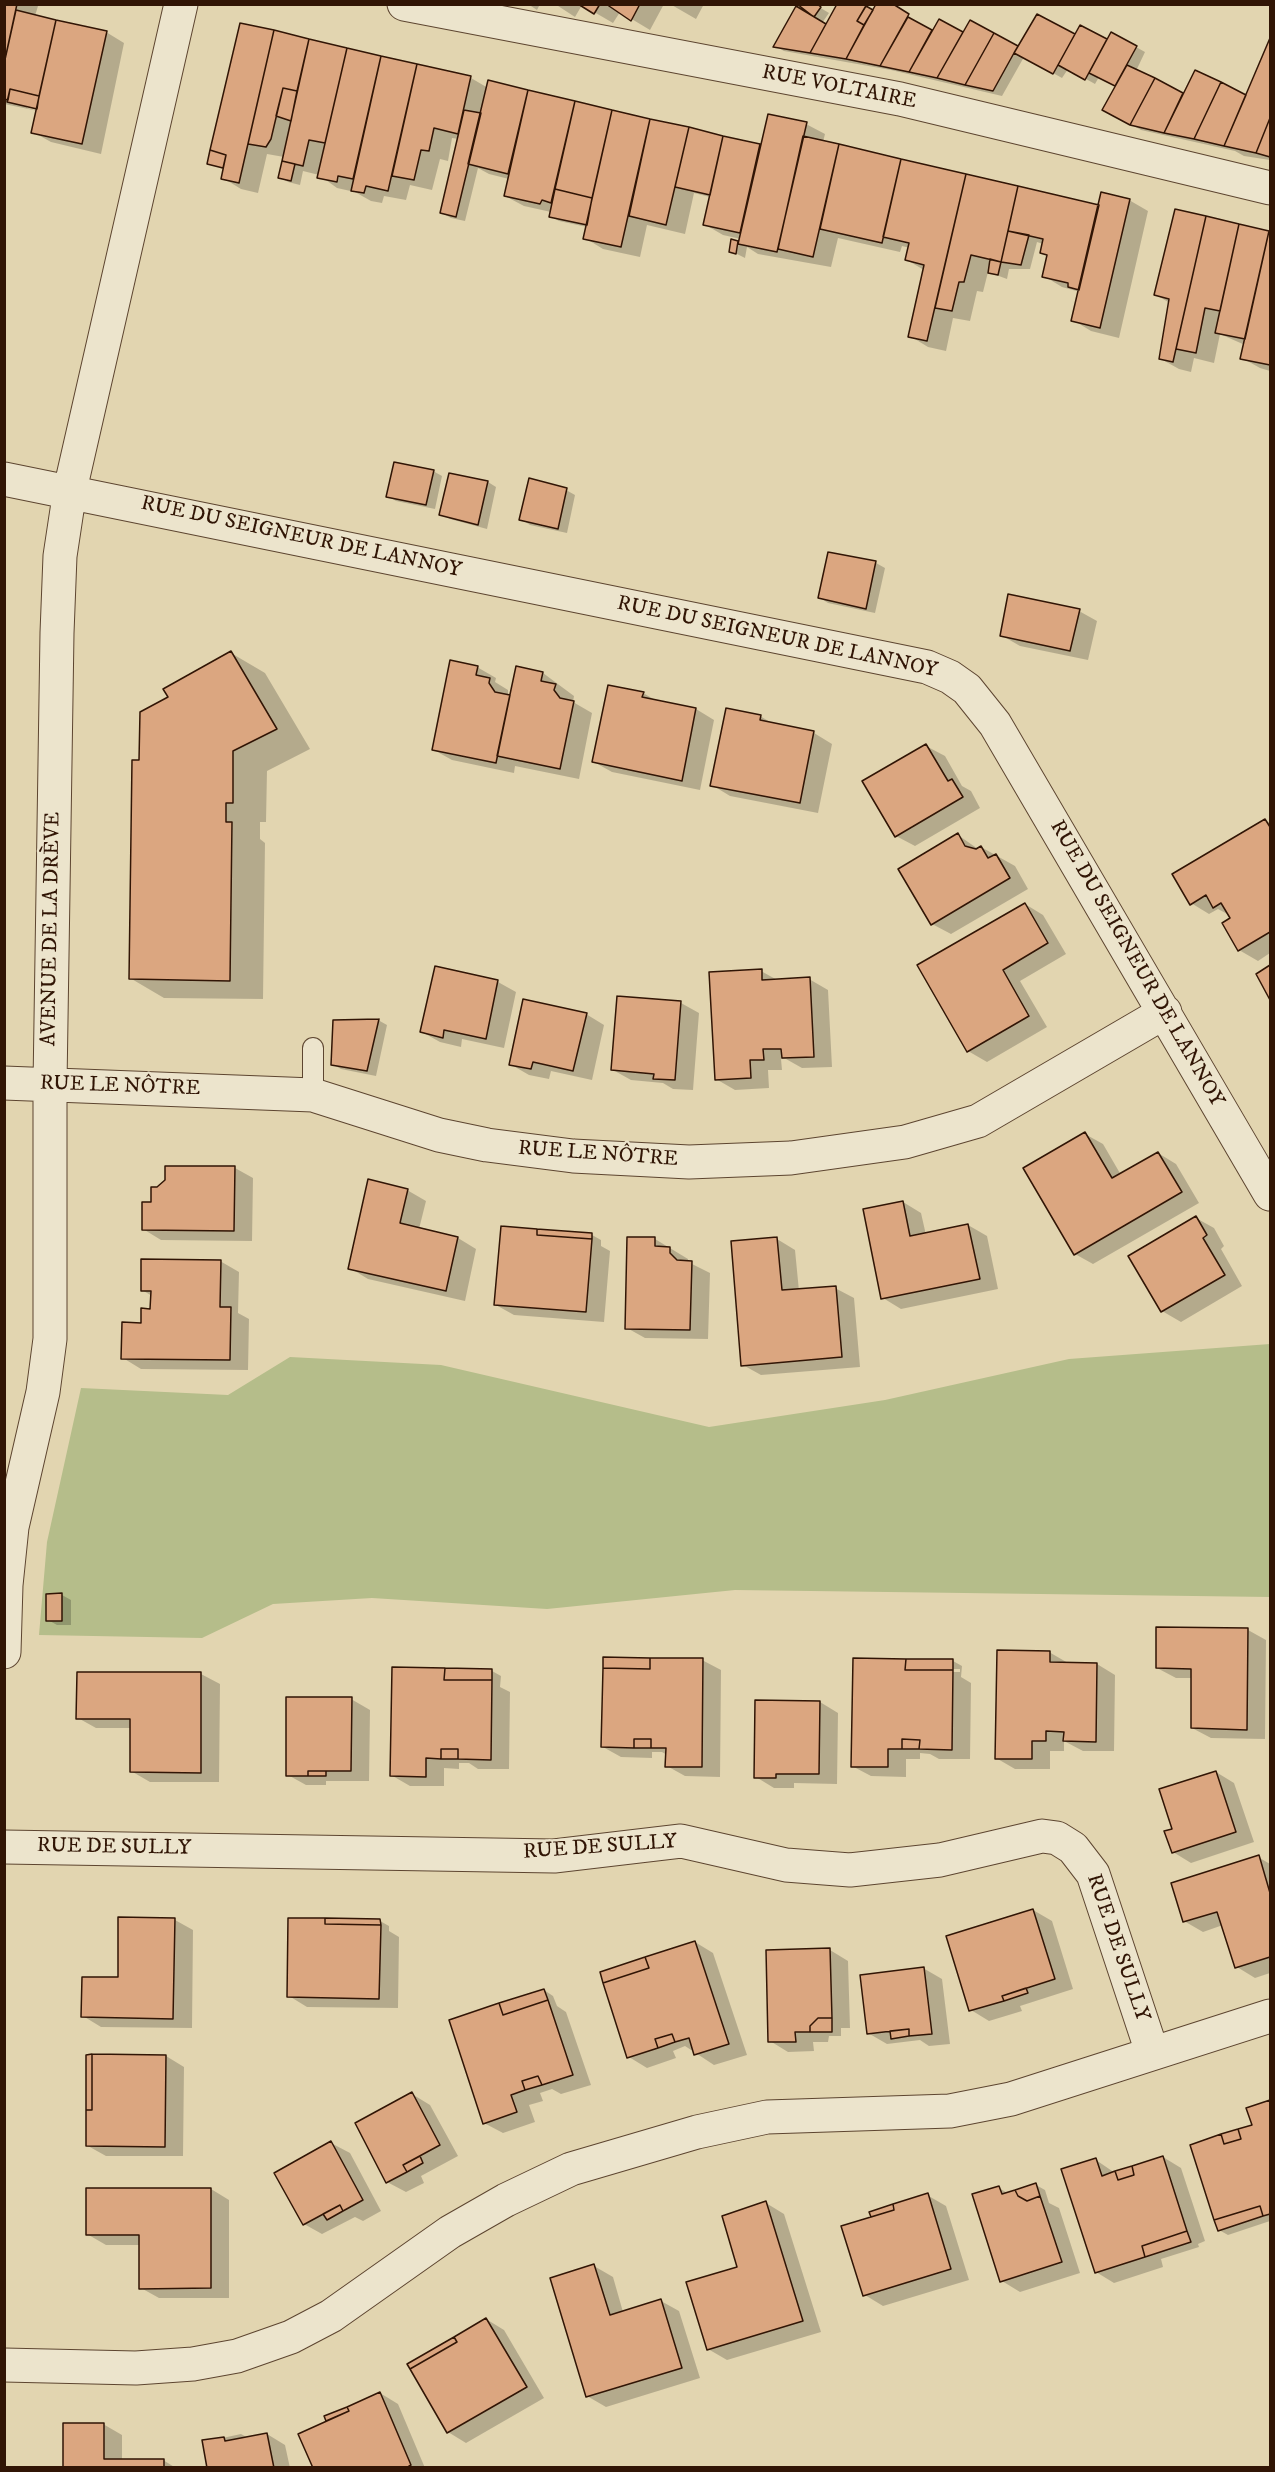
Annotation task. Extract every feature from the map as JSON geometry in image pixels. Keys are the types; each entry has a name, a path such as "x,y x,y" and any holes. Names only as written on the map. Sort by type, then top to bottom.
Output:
{"street":[{"name":"AVENUE DE LA DRÈVE","path":"4,1652 6,1585 12,1527 43,1392 50,1339 50,1084 58,590 70,490 181,4"},
{"name":"RUE VOLTAIRE","path":"404,4 900,99 1270,188"},
{"name":"RUE DU SEIGNEUR DE LANNOY","path":"4,479 70,490 927,667 950,677 967,689 995,724 1270,1194"},
{"name":"RUE LE NÔTRE","path":"4,1083 313,1095 439,1135 529,1151 652,1161 791,1158 905,1142 978,1120 1164,1012"},
{"name":"RUE DE SULLY","path":"4,1847 554,1856 681,1841 786,1865 850,1870 940,1860 1042,1836 1058,1838 1079,1854 1093,1874 1152,2052"},
{"path":"4,2365 136,2368 193,2364 237,2356 291,2337 331,2316 450,2232 506,2200 581,2166 697,2132 767,2117 951,2111 1011,2100 1152,2052 1270,2016"}],"lane":[{"path":"313,1048 313,1095"}],"green space":[{"path":"1270,1344 1270,1597 735,1590 547,1609 372,1598 273,1604 202,1638 39,1635 47,1542 81,1388 228,1395 290,1357 441,1365 709,1427 885,1400 1069,1359"}],"building":[{"path":"4,4 17,4 4,64"},
{"path":"578,4 600,4 594,14"},
{"path":"606,4 640,4 631,21"},
{"path":"797,4 817,4 821,7 814,17"},
{"path":"837,4 867,4 857,21 864,25 846,59 810,53"},
{"path":"876,4 893,4 909,14 880,66 846,59"},
{"path":"796,6 826,24 810,53 773,47"},
{"path":"866,6 873,10 864,25 857,21"},
{"path":"16,10 56,20 39,96 10,89 8,100 4,99 4,64"},
{"path":"1037,14 1075,34 1053,74 1014,53"},
{"path":"908,17 932,30 909,72 880,66"},
{"path":"939,19 963,32 937,78 909,72"},
{"path":"56,20 107,31 82,144 31,133"},
{"path":"970,20 994,33 965,85 937,78"},
{"path":"240,23 274,30 239,183 221,179 226,155 210,150"},
{"path":"1080,25 1107,39 1085,80 1058,65"},
{"path":"274,30 309,39 297,91 283,88 271,139 266,147 248,144"},
{"path":"1111,32 1137,46 1115,86 1089,73"},
{"path":"994,33 1018,46 993,91 965,85"},
{"path":"1270,38 1270,118 1256,153 1224,146"},
{"path":"309,39 347,48 325,143 309,140 303,166 282,161"},
{"path":"347,48 381,56 353,179 338,176 337,182 317,178"},
{"path":"381,56 417,64 388,191 366,186 364,193 351,191"},
{"path":"417,64 471,76 458,134 434,128 429,151 421,150 414,180 392,176"},
{"path":"1127,65 1155,78 1130,125 1102,110"},
{"path":"1195,70 1221,82 1194,139 1164,133"},
{"path":"1155,78 1183,93 1164,133 1130,125"},
{"path":"488,80 528,90 508,174 468,164"},
{"path":"1221,82 1246,95 1224,146 1194,139"},
{"path":"283,88 297,91 291,121 276,116"},
{"path":"10,89 39,96 37,109 7,102"},
{"path":"528,90 575,101 551,203 542,200 540,204 504,196"},
{"path":"575,101 612,110 592,198 555,189"},
{"path":"464,110 481,113 456,217 440,213"},
{"path":"612,110 650,119 621,247 583,239"},
{"path":"768,114 807,122 777,252 738,244"},
{"path":"1270,118 1270,157 1256,153"},
{"path":"650,119 689,127 666,225 629,216"},
{"path":"689,127 723,136 710,195 675,187"},
{"path":"723,136 760,144 740,233 703,225"},
{"path":"803,136 839,144 813,257 778,249"},
{"path":"839,144 901,159 882,243 820,229"},
{"path":"210,150 226,155 223,168 207,164"},
{"path":"901,159 966,174 927,341 908,337 924,265 905,260 909,243 883,237"},
{"path":"282,161 295,164 291,181 278,178"},
{"path":"966,174 1018,186 1001,262 971,255 964,282 959,282 952,311 935,308"},
{"path":"1018,186 1099,205 1079,290 1068,287 1068,283 1042,277 1047,255 1040,253 1043,239 1008,231"},
{"path":"555,189 592,198 587,225 549,217"},
{"path":"1101,192 1130,199 1100,328 1071,321"},
{"path":"1175,209 1206,216 1173,362 1159,359 1169,299 1154,295"},
{"path":"1206,216 1239,224 1220,311 1205,308 1196,353 1176,349"},
{"path":"1239,224 1269,231 1245,339 1215,333"},
{"path":"1008,231 1029,235 1021,265 1001,262"},
{"path":"1270,231 1270,365 1240,359"},
{"path":"731,239 738,241 736,254 729,252"},
{"path":"990,259 1001,262 998,275 988,273"},
{"path":"394,462 434,470 426,505 386,497"},
{"path":"449,473 488,481 478,525 439,515"},
{"path":"529,478 567,488 558,529 519,520"},
{"path":"828,552 876,561 866,609 818,598"},
{"path":"1008,594 1080,609 1070,651 1000,636"},
{"path":"231,651 277,729 233,751 233,803 226,803 226,822 232,822 230,981 129,979 132,760 139,760 140,712 168,697 163,689"},
{"path":"450,660 478,666 476,675 490,678 489,683 495,692 510,695 496,763 432,750"},
{"path":"516,666 543,672 541,681 556,684 554,690 560,698 574,701 560,769 497,756"},
{"path":"608,685 644,692 642,697 696,708 682,781 592,762"},
{"path":"726,708 761,715 760,720 814,731 800,803 710,786"},
{"path":"926,744 948,781 952,779 963,797 895,837 862,781"},
{"path":"1265,819 1270,827 1270,932 1238,951 1222,923 1230,918 1221,903 1213,908 1206,895 1190,905 1172,874"},
{"path":"958,833 965,846 976,849 981,846 988,858 996,854 1010,878 931,925 898,869"},
{"path":"1025,903 1048,943 1003,970 1029,1016 967,1052 917,965"},
{"path":"1270,965 1270,1000 1256,974"},
{"path":"435,966 498,980 486,1039 444,1030 443,1038 420,1032"},
{"path":"762,969 762,980 810,977 814,1057 782,1058 781,1049 763,1049 764,1060 750,1060 751,1078 715,1080 709,972"},
{"path":"617,996 681,1001 675,1080 653,1079 654,1074 611,1070"},
{"path":"523,999 587,1013 573,1071 533,1062 531,1069 509,1065"},
{"path":"379,1019 367,1071 331,1065 333,1020"},
{"path":"1085,1132 1112,1178 1158,1152 1182,1192 1074,1255 1023,1168"},
{"path":"165,1166 235,1166 234,1231 142,1230 142,1202 151,1202 151,1187 157,1187 165,1180"},
{"path":"368,1179 408,1189 400,1223 458,1237 446,1291 348,1269"},
{"path":"903,1201 910,1236 968,1224 980,1279 881,1299 863,1209"},
{"path":"1196,1216 1207,1235 1203,1238 1225,1275 1161,1312 1128,1256"},
{"path":"501,1226 537,1229 537,1235 592,1239 586,1312 494,1305"},
{"path":"537,1229 592,1233 592,1239 537,1235"},
{"path":"627,1237 655,1237 655,1246 670,1247 670,1253 677,1260 692,1261 690,1330 625,1329"},
{"path":"777,1237 782,1290 836,1286 842,1357 741,1366 731,1241"},
{"path":"141,1259 221,1260 220,1307 231,1307 230,1360 121,1359 122,1322 141,1323 141,1308 150,1309 151,1291 141,1291"},
{"path":"62,1593 62,1621 46,1621 46,1594"},
{"path":"1156,1627 1248,1628 1247,1730 1191,1728 1191,1669 1156,1668"},
{"path":"997,1650 1050,1651 1050,1662 1097,1663 1096,1742 1063,1741 1064,1732 1046,1731 1046,1741 1032,1741 1032,1759 995,1759"},
{"path":"603,1657 650,1658 650,1669 603,1668"},
{"path":"650,1658 703,1658 702,1767 665,1767 666,1748 651,1748 651,1739 634,1739 634,1748 601,1747 603,1668 650,1669"},
{"path":"853,1658 906,1659 905,1670 953,1670 952,1750 919,1749 920,1740 902,1739 902,1749 888,1749 888,1767 851,1767"},
{"path":"906,1659 953,1659 953,1670 905,1670"},
{"path":"392,1667 445,1668 444,1680 492,1680 491,1760 458,1759 458,1749 441,1749 441,1759 426,1758 426,1777 390,1776"},
{"path":"445,1668 492,1669 492,1680 444,1680"},
{"path":"77,1672 201,1672 201,1773 130,1772 130,1719 76,1719"},
{"path":"286,1697 352,1697 351,1771 308,1771 308,1776 286,1776"},
{"path":"755,1700 820,1701 819,1774 776,1774 776,1778 754,1778"},
{"path":"634,1739 651,1739 651,1748 634,1748"},
{"path":"902,1739 920,1740 919,1749 902,1749"},
{"path":"441,1749 458,1749 458,1759 441,1759"},
{"path":"308,1771 326,1771 326,1776 308,1776"},
{"path":"1216,1771 1236,1832 1172,1853 1164,1831 1172,1829 1159,1789"},
{"path":"1259,1855 1270,1893 1270,1957 1235,1968 1217,1912 1183,1922 1171,1883"},
{"path":"1033,1909 1055,1979 1002,1996 1004,2001 969,2011 946,1936"},
{"path":"118,1917 175,1918 173,2019 81,2017 82,1977 118,1977"},
{"path":"288,1918 325,1918 325,1924 381,1925 379,1999 287,1997"},
{"path":"325,1918 380,1919 381,1925 325,1924"},
{"path":"695,1941 729,2044 694,2055 689,2038 675,2042 672,2034 655,2039 658,2048 627,2058 603,1983 649,1968 645,1957"},
{"path":"830,1948 832,2018 818,2018 810,2026 810,2032 795,2032 796,2042 768,2042 766,1950"},
{"path":"645,1957 649,1968 603,1983 600,1972"},
{"path":"924,1967 932,2034 909,2036 909,2029 867,2034 860,1975"},
{"path":"1026,1988 1028,1993 1004,2001 1002,1996"},
{"path":"544,1989 548,2000 503,2015 499,2003"},
{"path":"548,2000 573,2075 542,2085 538,2076 522,2081 525,2090 511,2095 517,2112 483,2124 449,2020 499,2003 503,2015"},
{"path":"818,2018 832,2018 832,2032 810,2032 810,2026"},
{"path":"909,2029 909,2036 891,2039 890,2031"},
{"path":"672,2034 675,2042 658,2048 655,2039"},
{"path":"92,2054 92,2110 86,2110 86,2055"},
{"path":"92,2054 166,2055 165,2147 86,2146 86,2110 92,2110"},
{"path":"538,2076 542,2085 525,2090 522,2081"},
{"path":"412,2092 440,2145 403,2165 407,2172 386,2183 355,2123"},
{"path":"1270,2100 1270,2214 1263,2216 1260,2206 1214,2220 1190,2145 1221,2134 1224,2144 1241,2139 1238,2129 1252,2125 1246,2108"},
{"path":"1238,2129 1241,2139 1224,2144 1221,2134"},
{"path":"331,2141 363,2200 343,2211 340,2205 303,2225 274,2173"},
{"path":"420,2156 423,2163 407,2172 403,2165"},
{"path":"1163,2156 1187,2231 1142,2246 1145,2257 1095,2273 1061,2169 1096,2158 1102,2176 1115,2171 1118,2180 1134,2175 1132,2166"},
{"path":"1132,2166 1134,2175 1118,2180 1115,2171"},
{"path":"1036,2183 1040,2196 1027,2201 1018,2196 1015,2190"},
{"path":"999,2186 1002,2194 1015,2190 1018,2196 1027,2201 1040,2196 1062,2262 1000,2282 972,2194"},
{"path":"86,2188 211,2188 211,2288 139,2289 139,2235 86,2235"},
{"path":"928,2193 951,2269 863,2296 841,2226 894,2210 893,2204"},
{"path":"766,2201 803,2321 707,2350 686,2282 737,2267 722,2216"},
{"path":"893,2204 894,2210 871,2217 869,2212"},
{"path":"340,2205 343,2211 327,2220 323,2214"},
{"path":"1260,2206 1263,2216 1218,2231 1214,2220"},
{"path":"1187,2231 1191,2242 1145,2257 1142,2246"},
{"path":"594,2264 610,2315 661,2299 682,2368 586,2397 550,2278"},
{"path":"486,2318 527,2387 447,2433 410,2369 457,2342 454,2337"},
{"path":"454,2337 457,2342 410,2369 407,2364"},
{"path":"380,2392 411,2465 406,2468 313,2468 298,2434 349,2411 347,2407"},
{"path":"347,2407 349,2411 326,2421 324,2416"},
{"path":"63,2423 104,2423 104,2459 164,2459 164,2468 63,2468"},
{"path":"267,2433 274,2468 207,2468 202,2440 224,2437 225,2441"}]}
